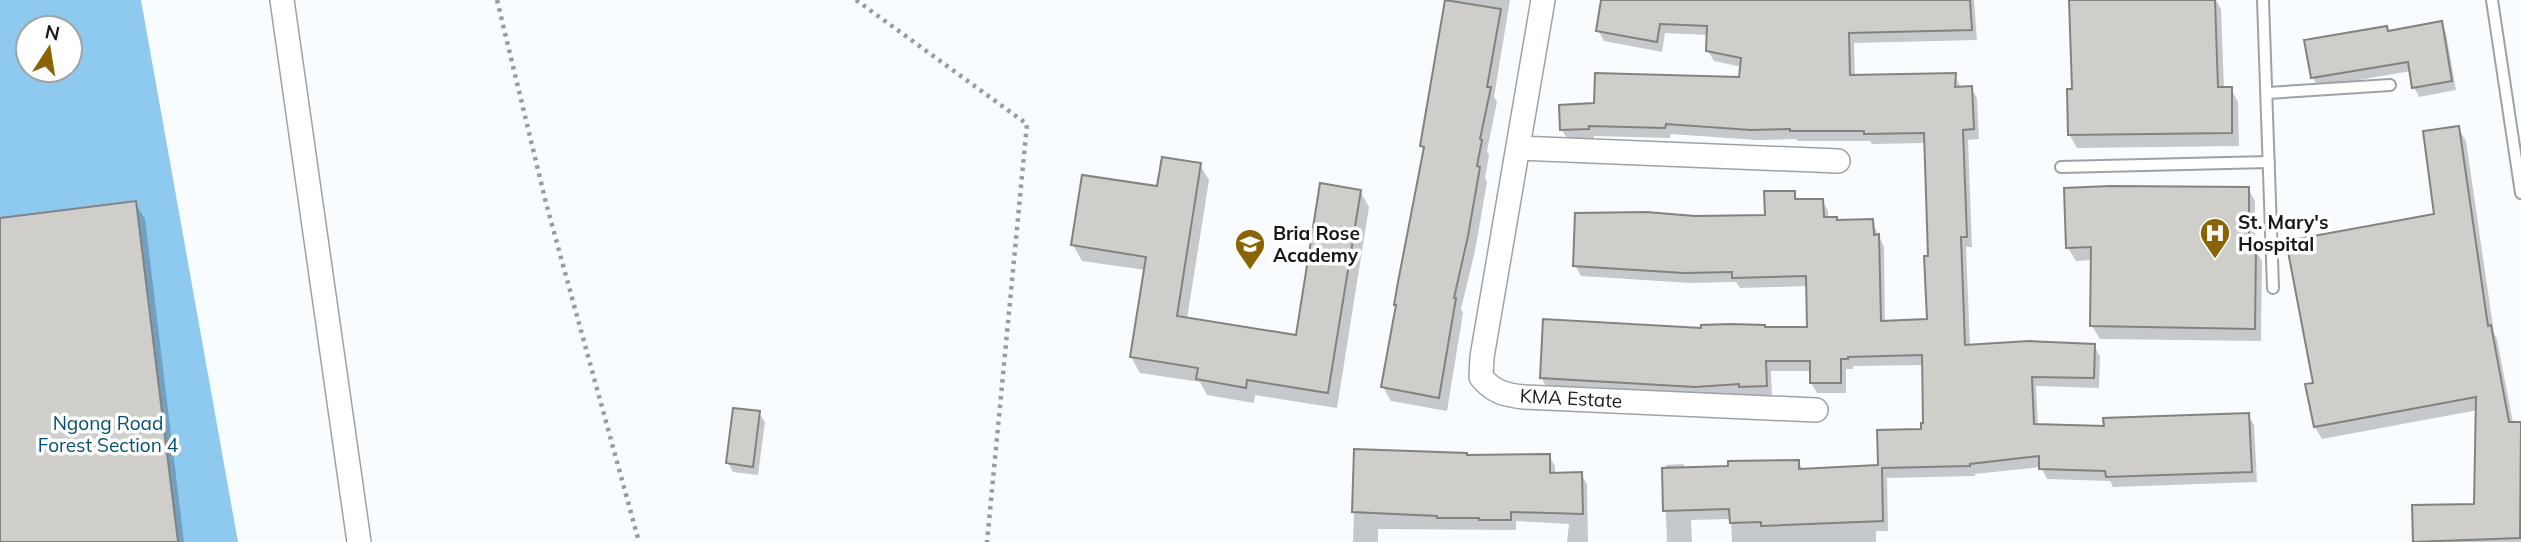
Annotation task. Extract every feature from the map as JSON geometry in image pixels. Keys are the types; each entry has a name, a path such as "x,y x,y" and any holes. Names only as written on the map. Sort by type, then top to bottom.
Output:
{"street":[{"path":"282,0 359,542"},
{"name":"KMA Estate","path":"1543,0 1482,356 1481,377 1489,387 1505,395 1524,397 1816,410"},
{"path":"1518,148 1838,161"}],"lane":[{"path":"2263,0 2273,288"},
{"path":"2492,0 2521,193"},
{"path":"2267,93 2390,85"},
{"path":"2061,167 2269,162"}],"path":[{"path":"498,0 546,203 639,542"},
{"path":"856,0 1027,124 987,542"}],"green space":[{"name":"Ngong Road Forest Section 4","path":"0,0 141,0 238,542 0,542"}],"building":[{"path":"1445,0 1501,9 1487,87 1491,87 1480,139 1477,166 1480,167 1454,298 1439,398 1381,387 1424,147 1420,146"},
{"path":"1601,0 1970,0 1972,30 1849,33 1850,75 1956,73 1955,87 1972,86 1974,129 1963,130 1967,237 1961,237 1965,345 2029,341 2095,344 2094,378 2032,377 2034,424 2104,426 2103,418 2249,413 2252,472 2106,477 2105,471 2039,469 2039,456 1970,466 1882,468 1883,521 1761,526 1761,522 1730,523 1729,509 1663,511 1662,468 1728,466 1728,461 1799,460 1799,469 1878,465 1877,430 1921,429 1922,355 1841,359 1841,383 1810,383 1810,361 1766,361 1767,386 1739,387 1739,384 1695,387 1540,378 1543,319 1701,328 1701,325 1730,324 1807,327 1806,276 1732,278 1732,272 1684,273 1573,266 1575,213 1765,215 1764,191 1795,191 1795,199 1823,199 1824,217 1837,217 1837,220 1873,219 1874,235 1879,234 1881,321 1927,319 1924,133 1864,134 1864,131 1751,130 1666,124 1665,128 1589,126 1589,129 1560,130 1559,105 1594,103 1595,73 1739,77 1741,58 1706,51 1707,26 1660,24 1657,42 1596,31"},
{"path":"2069,0 2215,0 2218,87 2232,87 2232,133 2068,135 2067,89 2072,89"},
{"path":"2442,21 2452,81 2412,88 2408,62 2311,78 2304,40 2387,26 2388,31"},
{"path":"2459,126 2488,326 2491,325 2509,422 2521,422 2520,538 2413,542 2412,505 2474,504 2476,397 2314,427 2305,384 2313,383 2286,241 2434,214 2423,131"},
{"path":"1162,157 1201,163 1177,316 1296,335 1320,183 1361,190 1328,393 1247,380 1246,388 1196,379 1198,368 1130,357 1146,257 1071,245 1082,175 1157,186"},
{"path":"2249,187 2249,248 2256,247 2255,329 2090,326 2091,247 2066,248 2064,188"},
{"path":"136,201 178,542 0,542 0,218"},
{"path":"733,408 760,411 753,467 726,463"},
{"path":"1354,449 1467,455 1550,454 1550,473 1582,472 1583,514 1511,512 1511,520 1479,520 1352,512"}],"place":[{"name":"St. Mary's Hospital","path":"2215,260"},
{"name":"Bria Rose Academy","path":"1250,271"}]}
